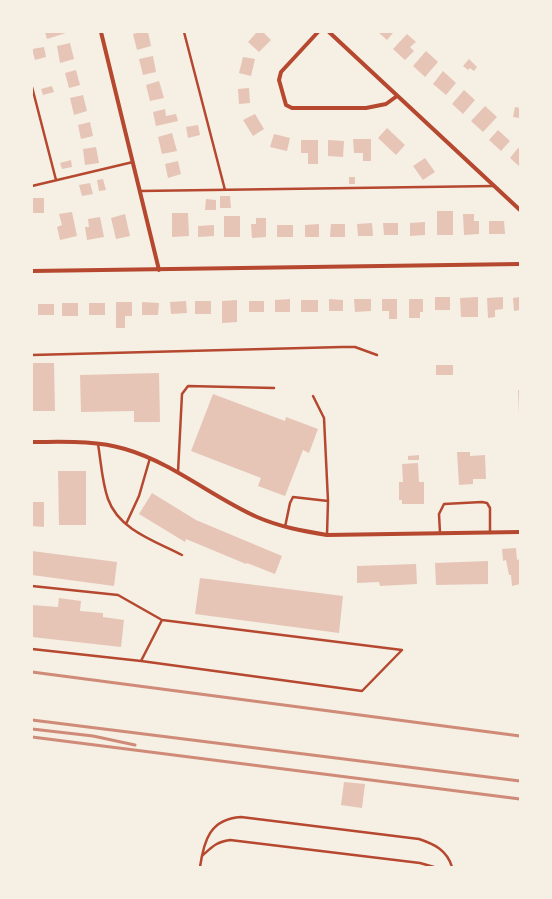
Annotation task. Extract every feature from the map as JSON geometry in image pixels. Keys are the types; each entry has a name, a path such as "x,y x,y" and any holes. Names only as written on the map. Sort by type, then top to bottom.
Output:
{"street":[{"path":"101,32 159,270"},
{"path":"318,32 281,72 279,80 286,105 292,108 366,108 386,104 397,96"},
{"path":"329,32 520,210"},
{"path":"32,271 520,264"},
{"path":"32,442 73,442 98,444 125,449 150,458 228,502 285,528 328,535 520,532"}],"lane":[{"path":"184,32 225,190"},
{"path":"32,87 56,180"},
{"path":"32,186 133,162"},
{"path":"140,191 494,186"},
{"path":"32,355 342,347 355,347 377,354"},
{"path":"178,473 182,394 188,386 274,388"},
{"path":"313,396 324,418 328,535"},
{"path":"98,444 108,498 113,510 132,529 182,555"},
{"path":"126,524 139,496 150,458"},
{"path":"285,528 290,503 293,497 328,501"},
{"path":"440,534 440,514 444,504 482,502 487,503 490,508 490,533"},
{"path":"32,586 118,595 162,620 402,650 362,691 141,661 32,649"},
{"path":"141,661 162,620"},
{"path":"200,867 203,848 213,829 229,818 241,817 419,839 432,844 443,851 450,860 452,867"},
{"path":"202,856 220,841 230,840 420,863 434,867"}],"building":[{"path":"45,32 69,32 47,39"},
{"path":"148,32 151,46 137,50 133,34"},
{"path":"257,32 263,32 271,40 259,52 248,42"},
{"path":"378,32 392,32 393,33 387,40"},
{"path":"407,34 416,42 410,47 414,51 405,60 393,49"},
{"path":"70,43 74,59 60,63 57,46"},
{"path":"44,47 46,57 35,60 32,49"},
{"path":"426,51 438,62 425,77 413,66"},
{"path":"153,56 156,72 143,75 139,59"},
{"path":"243,57 255,59 251,76 239,73"},
{"path":"469,59 477,67 474,71 470,68 468,70 463,66"},
{"path":"76,70 80,85 69,88 65,73"},
{"path":"443,71 456,83 446,95 433,84"},
{"path":"159,81 164,98 150,101 146,85"},
{"path":"52,86 54,92 43,95 41,89"},
{"path":"249,88 250,103 239,104 238,89"},
{"path":"464,90 475,100 463,114 452,104"},
{"path":"83,95 87,111 74,115 70,98"},
{"path":"485,106 497,117 483,132 471,121"},
{"path":"515,107 520,108 520,118 513,117"},
{"path":"165,109 166,116 176,114 178,121 156,126 153,112"},
{"path":"255,114 264,129 253,136 243,120"},
{"path":"90,122 93,136 81,139 78,125"},
{"path":"198,125 200,135 188,138 186,127"},
{"path":"387,128 405,145 396,155 378,138"},
{"path":"498,130 510,141 501,151 489,140"},
{"path":"172,133 177,151 162,154 158,137"},
{"path":"274,134 290,138 287,151 270,147"},
{"path":"353,139 371,139 371,161 363,161 363,153 354,153"},
{"path":"301,140 318,140 318,164 308,164 308,153 301,153"},
{"path":"328,140 344,141 343,157 328,156"},
{"path":"96,147 99,163 85,165 83,149"},
{"path":"518,148 520,149 520,167 510,158"},
{"path":"425,158 435,172 423,180 413,166"},
{"path":"71,160 72,167 62,169 60,163"},
{"path":"178,161 181,174 168,178 165,164"},
{"path":"349,177 355,177 355,184 349,184"},
{"path":"103,179 106,190 99,191 97,180"},
{"path":"90,183 93,194 82,196 79,185"},
{"path":"220,196 230,196 231,208 220,208"},
{"path":"32,198 44,198 44,213 32,213"},
{"path":"206,199 216,200 216,210 205,210"},
{"path":"437,211 453,211 453,235 437,235"},
{"path":"72,212 77,236 60,240 57,227 62,225 59,214"},
{"path":"172,213 188,213 189,236 172,237"},
{"path":"125,214 130,236 116,239 111,218"},
{"path":"463,214 474,214 474,221 479,221 479,234 464,235"},
{"path":"224,216 240,216 240,237 224,237"},
{"path":"100,217 104,237 87,240 85,227 89,227 88,219"},
{"path":"256,218 266,218 266,237 252,238 251,224 256,224"},
{"path":"489,221 504,221 505,234 489,234"},
{"path":"425,222 425,235 410,236 410,223"},
{"path":"372,223 373,236 358,236 357,224"},
{"path":"383,223 398,223 398,235 384,235"},
{"path":"319,224 319,237 305,237 305,225"},
{"path":"331,224 345,224 345,237 330,237"},
{"path":"214,225 214,236 198,237 198,226"},
{"path":"277,225 293,225 293,237 277,237"},
{"path":"435,297 450,297 450,310 435,310"},
{"path":"478,297 478,317 461,317 460,298"},
{"path":"503,297 503,309 495,310 495,317 488,318 487,298"},
{"path":"520,297 520,310 514,311 513,298"},
{"path":"290,299 290,312 275,312 275,300"},
{"path":"329,299 343,300 343,311 329,311"},
{"path":"354,299 371,299 371,311 355,312"},
{"path":"382,299 397,299 397,319 389,319 389,311 382,311"},
{"path":"409,299 423,299 423,312 420,312 420,318 409,318"},
{"path":"237,300 237,322 222,323 222,301"},
{"path":"301,300 318,300 318,312 301,312"},
{"path":"186,301 187,313 171,314 170,302"},
{"path":"195,301 211,301 211,314 195,314"},
{"path":"249,301 264,301 264,312 249,312"},
{"path":"116,302 132,302 132,316 125,316 125,328 116,328"},
{"path":"142,302 159,303 158,315 142,315"},
{"path":"62,303 78,303 78,316 62,316"},
{"path":"89,303 105,303 105,315 89,315"},
{"path":"38,304 54,304 54,315 38,315"},
{"path":"32,363 54,363 55,411 32,411"},
{"path":"436,365 453,365 453,375 436,375"},
{"path":"159,373 160,422 134,422 134,411 81,412 80,375"},
{"path":"518,390 520,390 520,415 519,415"},
{"path":"213,394 285,421 286,417 318,429 309,453 303,450 285,496 258,486 261,478 191,451"},
{"path":"457,452 470,452 470,456 485,455 486,479 473,479 473,484 459,485"},
{"path":"419,455 419,460 408,460 408,456"},
{"path":"418,463 419,482 424,482 424,504 402,504 402,500 399,500 399,482 403,482 402,464"},
{"path":"58,471 86,471 86,525 59,525"},
{"path":"152,493 196,520 282,556 275,574 247,563 246,564 186,539 185,542 139,514"},
{"path":"32,502 44,502 44,527 32,526"},
{"path":"516,548 517,560 520,559 520,584 512,586 511,575 509,575 506,560 503,561 502,549"},
{"path":"32,551 117,562 114,586 32,575"},
{"path":"488,561 488,584 436,585 435,563"},
{"path":"416,564 417,584 380,586 379,582 357,583 357,566"},
{"path":"200,578 343,596 339,633 195,614"},
{"path":"59,598 81,601 80,611 103,613 103,617 124,620 121,647 32,637 32,605 58,607"},
{"path":"344,782 365,784 362,808 341,805"}],"railway":[{"path":"32,672 520,736"},
{"path":"32,720 520,781"},
{"path":"32,729 93,736 135,745"},
{"path":"32,737 520,799"}]}
